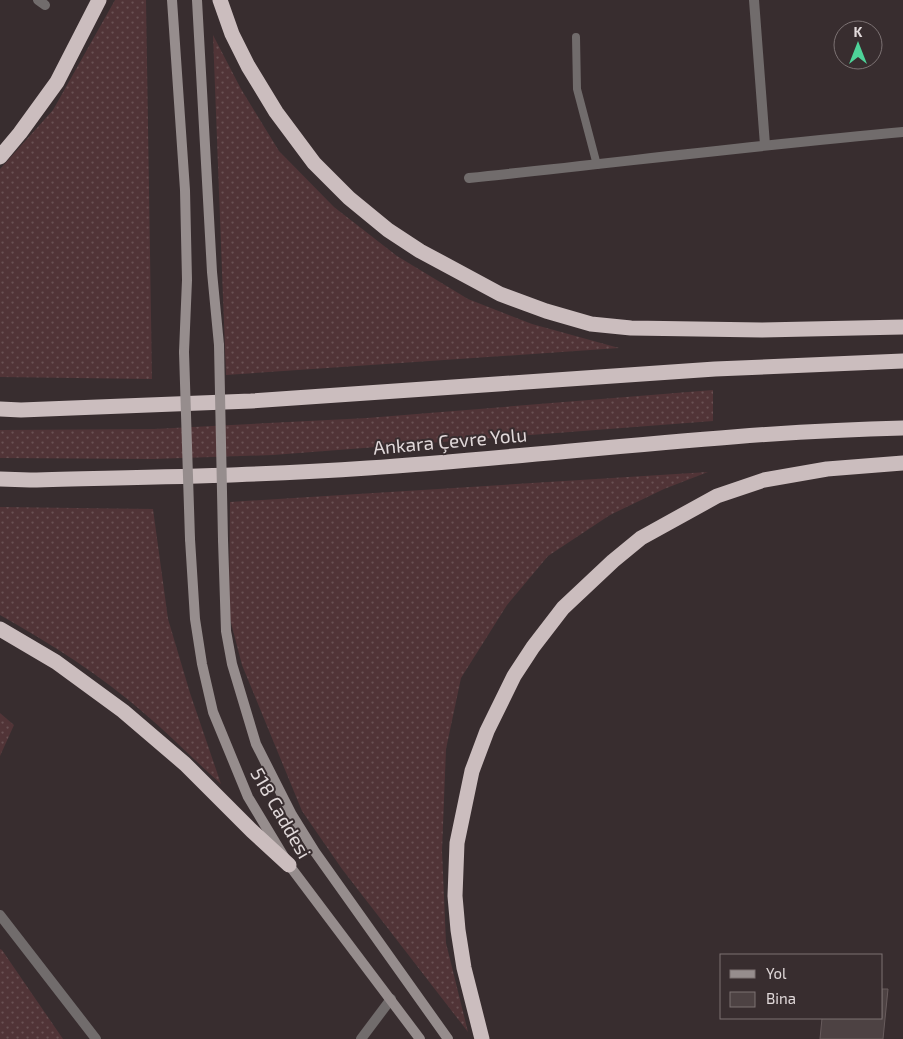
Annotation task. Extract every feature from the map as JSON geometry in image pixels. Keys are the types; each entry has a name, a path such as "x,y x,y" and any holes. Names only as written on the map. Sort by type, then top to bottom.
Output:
{"highway":[{"path":"0,157 57,82 99,0"},
{"path":"220,0 232,34 248,66 276,112 314,163 350,198 388,230 428,256 500,294 546,311 591,324 631,328 762,330 903,327"},
{"path":"0,409 21,410 251,401 720,369 903,361"},
{"name":"Ankara Çevre Yolu","path":"0,479 30,480 367,468 690,441 903,428"},
{"path":"482,1039 464,968 458,930 455,896 458,843 472,771 487,731 514,676 532,647 563,608 613,561 641,538 717,496 764,480 827,469 903,463"},
{"path":"0,629 56,662 123,711 185,764 252,831 290,865"}],"street":[{"name":"518 Caddesi","path":"172,0 185,190 187,280 184,352 190,539 195,619 202,664 213,712 248,797 290,865 420,1039"},
{"name":"518 Caddesi","path":"197,0 212,272 219,345 226,631 232,664 256,744 292,815 315,852 448,1039"},
{"path":"754,0 765,145"},
{"path":"469,178 765,145 903,132"},
{"path":"0,915 96,1039"},
{"path":"361,1039 391,999"}],"lane":[{"path":"576,37 577,89 597,165"}],"shaded area":[{"path":"115,0 146,0 152,379 0,377 0,169 53,110"},
{"path":"213,35 241,89 279,151 334,207 397,256 468,299 532,324 619,348 226,375"},
{"path":"713,390 713,421 273,455 153,459 0,458 0,430 154,429 367,418"},
{"path":"708,472 664,489 610,515 548,556 507,605 461,678 446,749 442,851 446,943 468,1032 342,869 302,811 242,665 229,615 230,502"},
{"path":"0,507 153,509 168,619 190,693 221,784 155,722 111,686 57,649 0,615"},
{"path":"0,713 14,725 0,756"},
{"path":"0,949 2,950 63,1039 0,1039"}],"building":[{"path":"883,989 888,989 883,1039 820,1039 822,1019 883,1019"}]}
